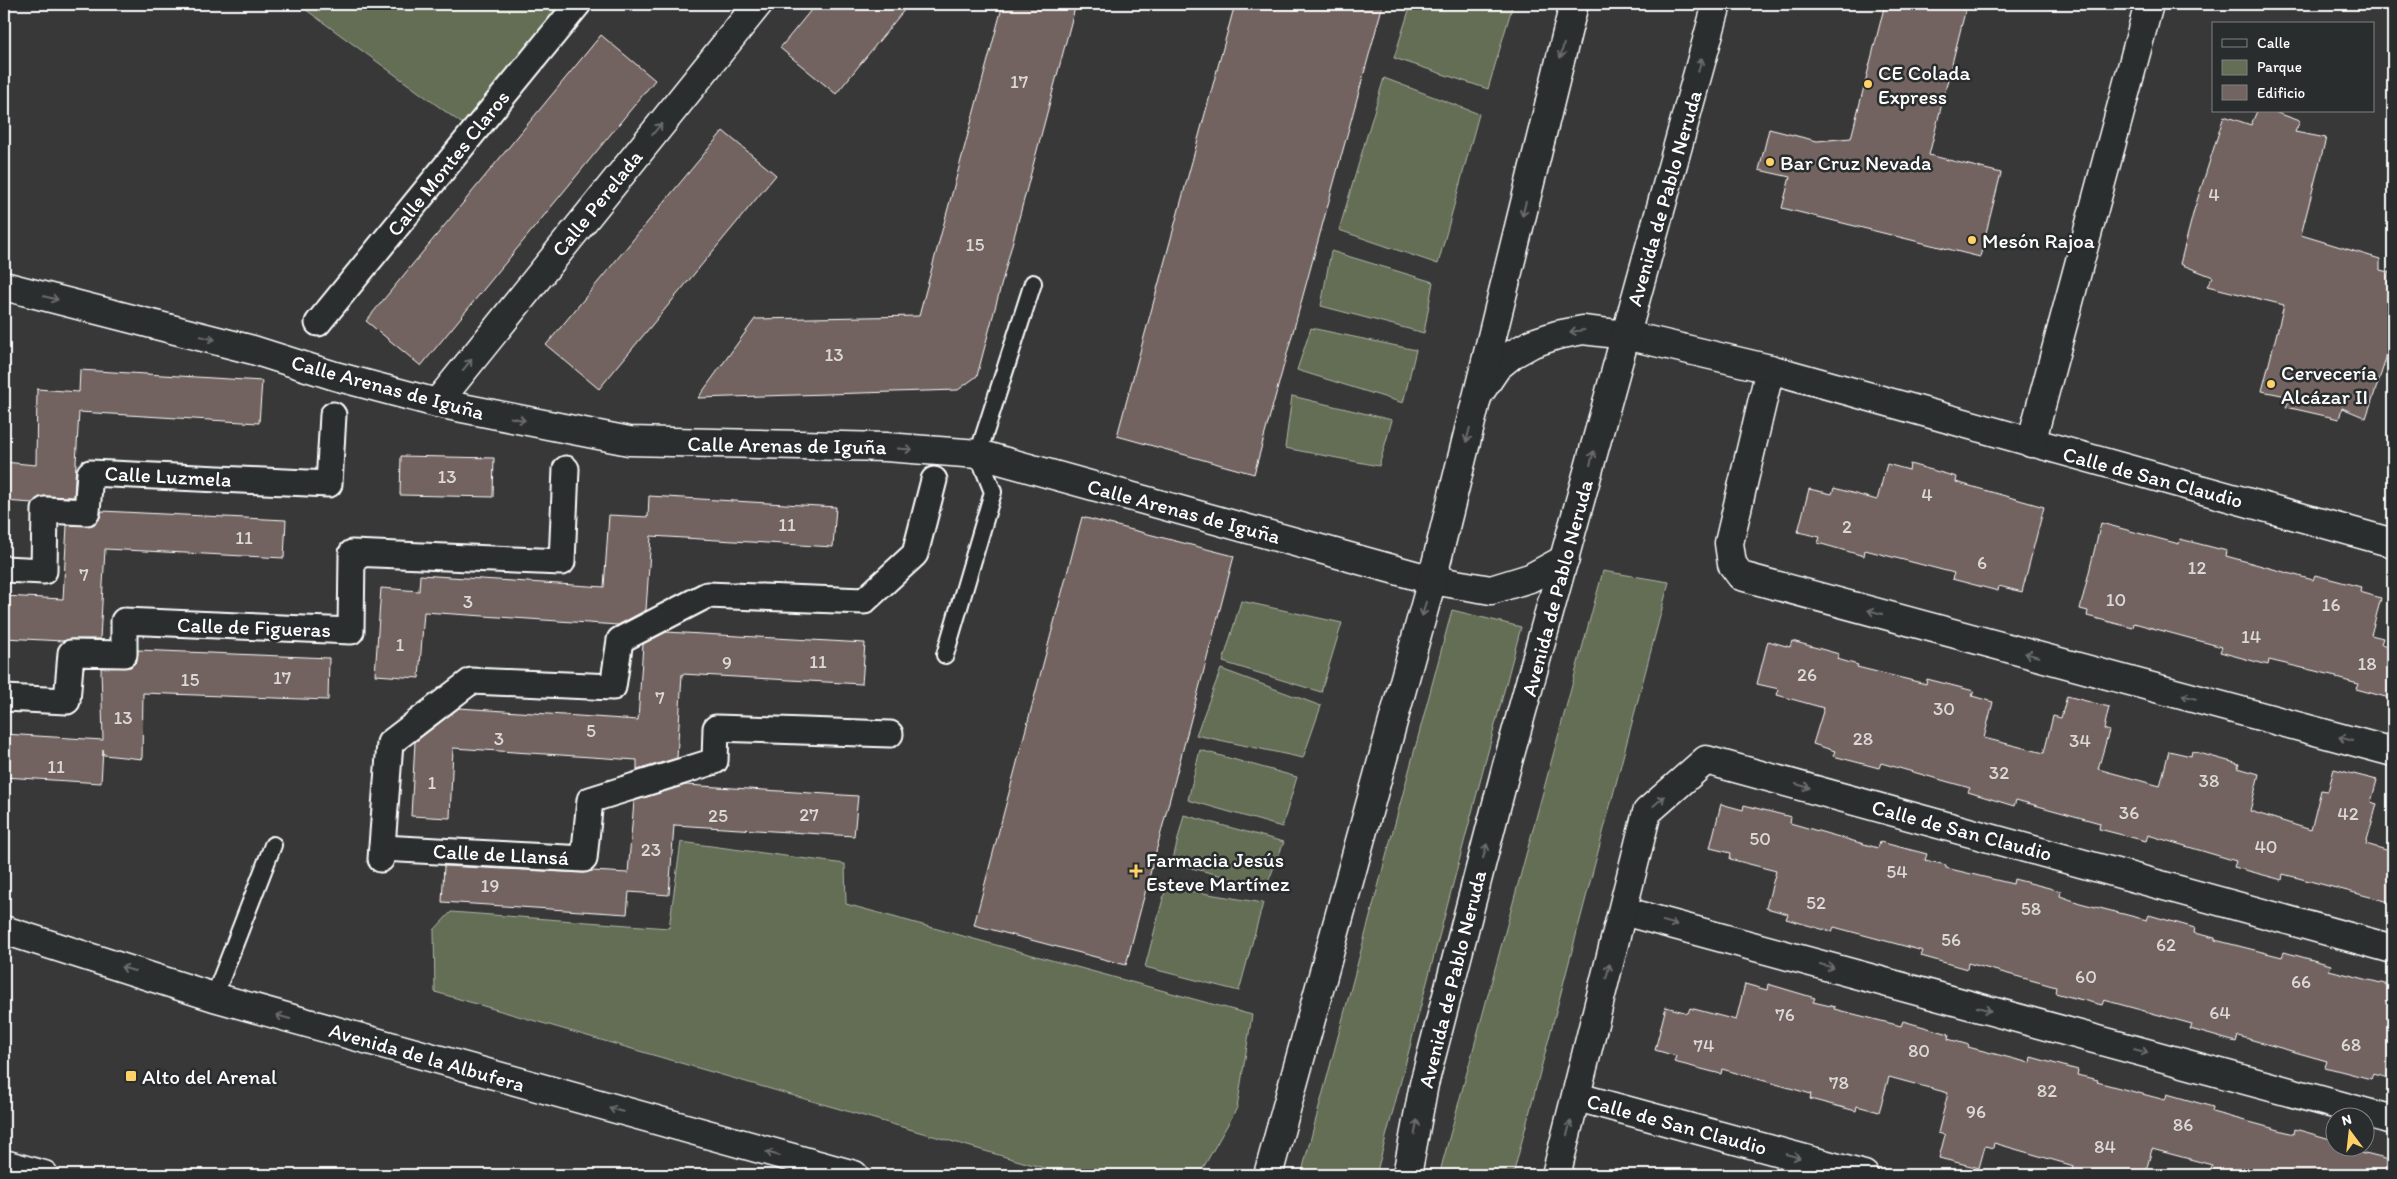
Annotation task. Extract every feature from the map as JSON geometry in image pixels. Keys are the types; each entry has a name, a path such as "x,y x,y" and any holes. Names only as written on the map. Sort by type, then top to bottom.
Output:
{"street":[{"name":"Calle Montes Claros","path":"318,323 578,4"},
{"name":"Calle Perelada","path":"437,403 758,4"},
{"path":"1268,1175 1432,580 1574,4"},
{"name":"Avenida de Pablo Neruda","path":"1408,1175 1424,1084 1506,769 1717,4"},
{"path":"2031,443 2149,4"},
{"name":"Calle Arenas de Iguña","path":"4,286 253,350 335,376 437,403 629,441 886,447 978,454 1432,580 1491,590 1530,578 1565,559"},
{"name":"Calle de San Claudio","path":"1478,394 1497,368 1513,354 1533,343 1557,334 1583,330 1626,335 1770,369 2393,543"},
{"path":"1770,369 1729,543 1732,564 1741,576 2393,752"},
{"name":"Calle Luzmela","path":"4,568 44,571 45,510 87,512 90,473 329,484 333,415"},
{"name":"Calle de Figueras","path":"4,698 67,701 71,653 124,654 124,621 351,631 352,553 562,562 566,470"},
{"name":"Calle de Llansá","path":"890,734 716,728 715,761 590,800 584,858 382,853 390,743 471,681 613,687 620,640 707,595 864,601 915,554 934,480"},
{"name":"Calle de San Claudio","path":"1556,1175 1647,812 1706,760 2393,949"},
{"path":"1623,911 2393,1120"},
{"name":"Avenida de la Albufera","path":"4,930 214,997 854,1175"},
{"name":"Calle de San Claudio","path":"1577,1097 1864,1175"},
{"path":"4,1164 44,1175"}],"lane":[{"path":"945,655 993,492 978,454 1034,283"},
{"path":"214,997 273,845"}],"green space":[{"path":"298,4 589,4 479,136"},
{"path":"1411,4 1513,4 1488,89 1394,58"},
{"path":"1384,78 1479,114 1438,264 1339,230"},
{"path":"1331,251 1433,282 1424,333 1321,306"},
{"path":"1311,328 1416,350 1403,403 1297,370"},
{"path":"1292,396 1392,420 1379,466 1285,448"},
{"path":"1603,571 1669,582 1513,1175 1442,1175 1441,1168"},
{"path":"1241,601 1342,623 1321,692 1223,662"},
{"path":"1452,610 1521,627 1376,1175 1301,1175"},
{"path":"1221,669 1321,706 1303,758 1196,735"},
{"path":"1200,750 1297,777 1282,827 1188,800"},
{"path":"1184,815 1284,842 1266,887 1172,863"},
{"path":"681,842 845,864 846,904 1252,1015 1237,1108 1199,1175 1068,1175 435,992 434,930 451,912 669,928"},
{"path":"1166,887 1263,903 1239,991 1145,967"}],"building":[{"path":"816,4 909,4 836,94 780,48"},
{"path":"1003,4 1076,4 977,376 958,390 698,398 755,319 919,316"},
{"path":"1235,4 1383,4 1254,474 1117,436"},
{"path":"1885,4 1967,4 1929,155 2001,173 1980,257 1782,208 1790,177 1759,170 1769,129 1817,141 1851,138"},
{"path":"601,35 655,80 421,366 366,321"},
{"path":"2257,112 2275,112 2300,121 2295,132 2326,138 2301,235 2380,259 2380,270 2393,273 2393,326 2385,362 2366,418 2342,408 2339,419 2286,407 2291,397 2262,391 2284,305 2207,286 2213,277 2180,264 2194,210 2224,116 2251,125"},
{"path":"723,131 776,175 599,389 546,345"},
{"path":"80,370 262,381 259,423 79,412 74,497 45,496 38,498 33,503 4,501 4,462 36,465 37,389 79,392"},
{"path":"401,456 494,458 493,497 400,495"},
{"path":"1887,464 1909,470 1910,464 1957,477 1956,482 2044,507 2022,592 1999,586 1998,591 1952,579 1954,573 1865,550 1864,556 1818,543 1820,537 1798,532 1809,489 1832,494 1834,488 1877,500"},
{"path":"649,496 836,507 833,547 651,536 646,610 618,625 424,612 419,678 375,675 381,588 419,591 420,575 604,587 609,515 648,517"},
{"path":"102,511 286,520 284,558 105,549 100,639 71,639 63,641 4,638 4,596 63,599 67,525 93,525 99,520"},
{"path":"1082,517 1234,556 1126,965 974,925"},
{"path":"2101,523 2179,544 2180,539 2227,551 2226,556 2313,580 2315,575 2361,587 2360,592 2381,598 2371,635 2383,638 2381,644 2393,648 2393,699 2356,689 2358,684 2336,678 2336,676 2269,660 2268,665 2220,652 2222,647 2134,623 2133,628 2087,616 2088,611 2080,609"},
{"path":"666,632 865,643 862,684 682,674 677,758 637,770 637,760 453,748 450,818 411,816 415,742 459,708 638,720 643,644"},
{"path":"1768,641 1790,647 1792,641 1839,654 1837,659 1858,665 1857,667 1926,684 1927,679 1974,691 1972,696 1993,702 1984,738 2044,753 2053,716 2061,718 2067,696 2109,707 2104,729 2109,731 2098,769 2160,786 2169,751 2191,756 2192,751 2239,764 2238,768 2259,774 2250,811 2311,830 2321,790 2328,791 2334,769 2377,780 2371,802 2377,804 2366,844 2393,852 2393,903 2283,874 2282,880 2234,867 2236,861 2148,835 2146,841 2099,829 2100,823 2016,800 2014,806 1968,792 1970,788 1881,763 1879,768 1833,756 1835,751 1813,744 1824,708 1777,695 1779,689 1757,684"},
{"path":"138,650 329,658 328,700 143,693 142,759 104,755 103,749 101,783 4,777 4,734 103,740 101,668 131,667 137,661"},
{"path":"686,785 858,796 854,836 674,825 669,895 629,892 627,914 442,902 444,866 583,873 592,871 628,873 634,801"},
{"path":"1721,804 1743,810 1744,805 1791,817 1790,823 1878,848 1880,842 1927,854 1925,860 1946,865 1946,868 2013,884 2014,879 2061,891 2060,896 2080,903 2147,920 2149,915 2195,928 2194,933 2215,938 2215,940 2282,957 2284,952 2331,965 2329,970 2393,986 2393,1079 2373,1074 2371,1079 2325,1067 2327,1061 2238,1036 2236,1042 2190,1029 2192,1024 2104,1000 2102,1005 2055,993 2056,987 1968,963 1967,969 1921,956 1923,951 1834,927 1832,932 1786,919 1788,914 1766,908 1776,871 1730,859 1731,853 1710,848"},
{"path":"1745,984 1767,990 1768,984 1815,998 1813,1002 1835,1007 1834,1009 1901,1026 1903,1021 1949,1034 1948,1039 1969,1045 1968,1047 2030,1063 2031,1057 2078,1070 2077,1075 2098,1080 2097,1082 2165,1100 2167,1094 2213,1107 2212,1112 2294,1134 2295,1129 2324,1137 2324,1156 2373,1156 2393,1161 2393,1175 2209,1175 2212,1165 2152,1149 2145,1175 2072,1175 2074,1166 1994,1143 1993,1148 1985,1146 1979,1168 1939,1158 1945,1135 1938,1133 1948,1093 1889,1077 1879,1112 1857,1106 1856,1111 1810,1099 1811,1094 1722,1069 1721,1074 1674,1062 1676,1056 1655,1050 1666,1007 1688,1013 1690,1008 1736,1020"}],"place":[{"name":"CE Colada Express","path":"1868,84"},
{"name":"Bar Cruz Nevada","path":"1770,162"},
{"name":"Mesón Rajoa","path":"1972,240"},
{"name":"Cervecería Alcázar II","path":"2271,384"},
{"name":"Farmacia Jesús Esteve Martínez","path":"1136,871"},
{"name":"Alto del Arenal","path":"131,1076"}]}
